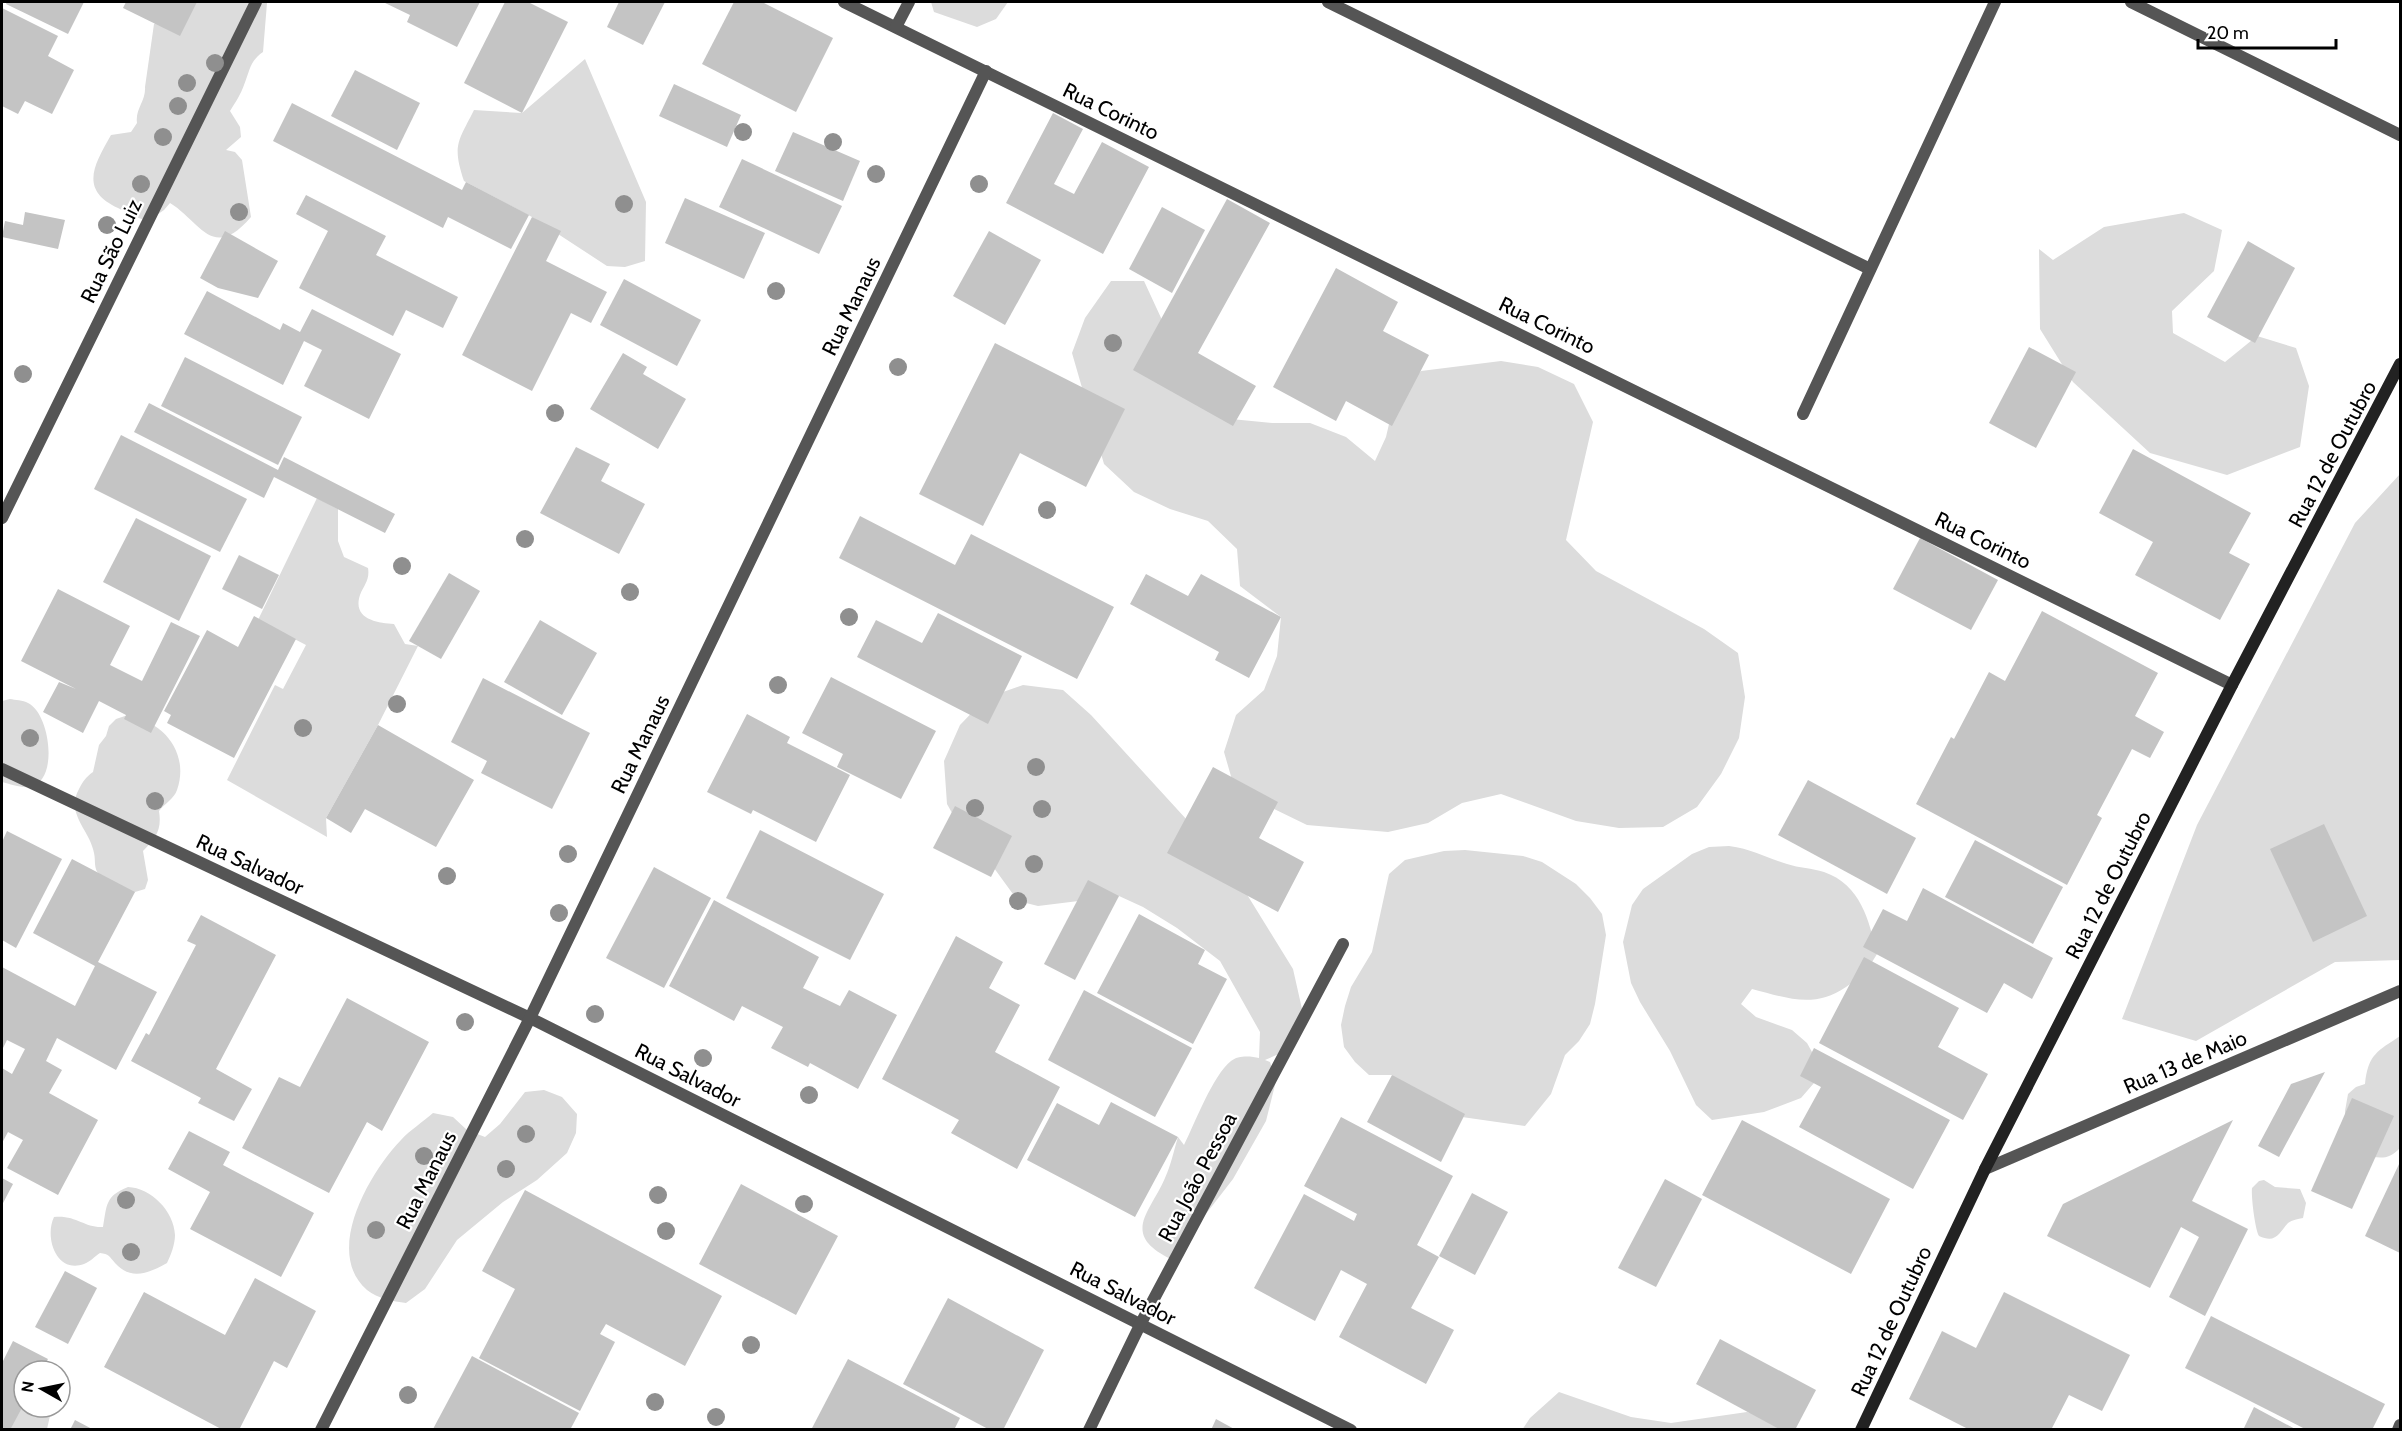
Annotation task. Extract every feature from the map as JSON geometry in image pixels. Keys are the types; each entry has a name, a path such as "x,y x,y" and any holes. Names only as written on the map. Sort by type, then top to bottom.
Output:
{"main road":[{"name":"Rua 12 de Outubro","path":"1861,1430 1985,1169 2232,685 2400,364"}],"street":[{"name":"Rua São Luiz","path":"2,518 256,2"},
{"name":"Rua Corinto","path":"844,2 2232,685"},
{"path":"896,27 909,2"},
{"path":"1328,2 1870,269"},
{"path":"1803,414 1995,2"},
{"path":"2131,2 2400,135"},
{"name":"Rua Manaus","path":"321,1430 530,1018 986,71"},
{"name":"Rua Salvador","path":"2,769 530,1018 1351,1430"},
{"name":"Rua João Pessoa","path":"1089,1430 1141,1323 1343,944"},
{"name":"Rua 13 de Maio","path":"1985,1169 2400,991"},
{"path":"2398,1430 2400,1425"}],"shaded area":[{"path":"182,2 267,3 263,52 253,62 241,92 230,111 240,127 241,137 226,150 235,152 242,160 251,217 238,230 226,236 216,237 208,234 170,203 148,221 140,218 106,201 94,185 95,167 111,135 131,132 137,123 145,92 154,24 181,7"},
{"path":"931,2 1008,2 996,19 977,27 934,12"},
{"path":"585,59 646,202 645,261 625,267 607,266 532,217 464,181 458,159 458,144 474,110 522,113"},
{"path":"2184,213 2222,230 2214,271 2172,311 2173,333 2225,362 2257,336 2296,348 2309,386 2300,447 2227,475 2150,453 2073,382 2040,329 2039,249 2053,260 2104,227"},
{"path":"1111,281 1144,281 1198,398 1231,419 1272,423 1310,423 1346,437 1375,461 1386,437 1395,398 1421,371 1501,361 1538,367 1574,384 1593,422 1566,540 1596,571 1704,629 1738,653 1745,697 1739,738 1721,774 1697,807 1663,827 1619,828 1576,821 1501,794 1462,803 1428,823 1388,832 1307,825 1235,790 1224,752 1236,715 1264,690 1277,656 1281,617 1240,586 1237,549 1208,521 1170,509 1134,492 1104,464 1072,353 1085,318"},
{"path":"2400,474 2400,960 2335,962 2196,1041 2122,1019 2197,825 2355,523"},
{"path":"317,498 338,509 338,541 344,557 368,568 367,579 358,603 360,610 374,621 394,624 405,644 418,646 378,725 326,818 327,837 227,780 275,685 283,689 306,645 258,620"},
{"path":"1023,685 1063,690 1091,715 1230,867 1293,969 1302,1009 1295,1047 1265,1060 1270,1062 1276,1081 1266,1121 1233,1179 1171,1259 1155,1250 1146,1241 1143,1222 1167,1173 1178,1137 1184,1145 1211,1088 1231,1061 1248,1056 1259,1058 1260,1032 1220,961 1177,928 1143,907 1119,896 1038,906 1018,901 994,868 966,838 947,804 944,761 960,725 986,698"},
{"path":"10,699 26,702 36,709 46,733 48,761 45,774 39,783 29,787 2,782 2,701"},
{"path":"125,716 139,719 162,731 170,740 180,763 177,790 159,811 160,823 157,833 143,851 148,880 145,889 130,896 98,873 92,845 80,822 75,806 75,798 80,786 93,772 99,745 106,736 109,726 116,719"},
{"path":"1729,846 1752,851 1779,862 1824,872 1837,878 1855,895 1861,905 1871,929 1877,954 1856,980 1823,998 1800,1000 1752,989 1741,1004 1756,1017 1792,1030 1807,1043 1817,1061 1814,1083 1801,1098 1764,1112 1712,1120 1696,1105 1670,1051 1640,1002 1631,983 1623,942 1632,905 1643,889 1692,854 1709,847"},
{"path":"1465,850 1523,856 1542,862 1576,884 1602,914 1606,935 1590,1024 1579,1041 1565,1055 1551,1094 1525,1126 1427,1112 1392,1075 1369,1075 1344,1047 1341,1025 1345,1006 1351,987 1372,952 1389,874 1405,860 1444,851"},
{"path":"2400,1036 2400,1148 2387,1157 2362,1155 2345,1132 2348,1094 2356,1087 2365,1084 2366,1074 2375,1054"},
{"path":"544,1090 562,1097 577,1114 576,1133 567,1153 537,1180 503,1202 457,1240 425,1289 406,1303 381,1298 367,1290 355,1274 349,1255 350,1234 365,1192 376,1172 401,1140 433,1113 453,1117 467,1130 485,1137 500,1124 525,1092"},
{"path":"2264,1180 2275,1187 2300,1189 2306,1203 2303,1218 2288,1223 2276,1236 2269,1239 2259,1236 2253,1205 2252,1188 2259,1181"},
{"path":"128,1187 137,1188 153,1196 166,1210 174,1226 175,1235 173,1249 167,1263 154,1270 134,1274 121,1269 103,1253 86,1263 75,1266 60,1259 52,1244 51,1225 54,1217 69,1218 91,1226 103,1227 108,1202 120,1190"},
{"path":"12,1367 12,1419 49,1419 47,1429 2,1430 2,1371"},
{"path":"1559,1392 1631,1417 1671,1423 1747,1412 1787,1420 1790,1430 1522,1430 1530,1418"}],"building":[{"path":"7,2 84,2 68,34 6,4"},
{"path":"126,2 197,2 180,36 123,8"},
{"path":"383,2 480,2 457,47 407,22 410,15"},
{"path":"505,2 528,2 568,22 522,113 464,83"},
{"path":"619,2 665,2 643,45 607,27"},
{"path":"734,2 762,2 833,38 796,112 702,64"},
{"path":"2,8 58,36 48,56 74,70 52,114 25,101 18,114 2,106"},
{"path":"355,70 420,103 397,150 331,116"},
{"path":"674,84 741,115 727,147 659,116"},
{"path":"292,103 462,190 466,182 529,215 511,249 448,217 443,228 273,141"},
{"path":"1053,113 1083,129 1054,184 1074,194 1102,142 1149,167 1103,254 1006,203"},
{"path":"793,132 860,161 843,201 775,171"},
{"path":"742,159 842,206 819,254 719,207"},
{"path":"306,195 386,236 376,255 458,297 443,328 406,310 393,336 299,288 328,231 296,214"},
{"path":"685,198 765,233 744,279 665,243"},
{"path":"1227,199 1270,223 1198,353 1256,386 1233,426 1133,370"},
{"path":"1162,207 1205,230 1172,293 1129,269"},
{"path":"25,212 65,220 58,249 2,237 5,221 23,225"},
{"path":"532,217 561,231 546,261 607,292 591,323 571,313 532,391 462,355"},
{"path":"225,231 278,261 258,298 218,288 200,278"},
{"path":"989,231 1041,260 1005,325 953,296"},
{"path":"2248,241 2295,268 2255,343 2207,317"},
{"path":"1336,268 1398,302 1383,331 1429,355 1392,426 1346,401 1336,421 1273,387"},
{"path":"624,279 701,320 677,366 600,325"},
{"path":"207,291 280,330 283,323 300,332 312,309 401,354 369,419 304,386 322,350 304,341 283,385 184,334"},
{"path":"995,343 1125,409 1086,487 1020,453 983,526 919,494"},
{"path":"2029,347 2076,372 2036,448 1989,423"},
{"path":"623,353 647,367 643,374 686,399 658,449 590,409"},
{"path":"185,357 302,417 278,465 161,406"},
{"path":"149,403 278,470 284,457 395,514 385,533 274,477 264,498 134,432"},
{"path":"121,435 247,499 220,552 94,489"},
{"path":"576,447 610,464 601,481 645,504 619,554 540,513"},
{"path":"2133,449 2251,513 2229,553 2250,564 2220,620 2135,575 2153,542 2099,513"},
{"path":"860,516 955,565 971,534 1114,607 1077,679 839,558"},
{"path":"136,518 211,556 179,621 103,582"},
{"path":"1920,538 1998,580 1971,630 1893,589"},
{"path":"239,555 279,575 262,609 222,589"},
{"path":"449,573 480,591 441,659 409,641"},
{"path":"1146,574 1188,596 1201,574 1281,617 1249,678 1215,660 1219,652 1130,604"},
{"path":"58,589 130,626 110,665 142,681 171,622 200,636 151,733 124,719 126,715 99,701 83,733 43,712 59,682 76,689 21,661"},
{"path":"2042,611 2158,673 2135,716 2164,732 2150,758 2132,749 2097,815 2102,818 2067,885 1916,804 1989,672 2005,681"},
{"path":"938,613 1022,656 988,724 857,657 876,620 922,643"},
{"path":"254,616 296,639 234,758 167,723 171,715 164,711 207,630 238,647"},
{"path":"540,620 597,653 562,715 504,682"},
{"path":"831,677 936,731 901,799 837,767 843,754 802,733"},
{"path":"483,678 590,733 552,809 481,773 487,761 451,742"},
{"path":"747,714 790,737 787,743 850,775 816,842 753,810 751,814 707,792"},
{"path":"378,725 474,780 436,847 365,809 351,833 326,818"},
{"path":"1213,767 1278,802 1259,838 1304,862 1278,912 1167,853"},
{"path":"1808,780 1916,838 1887,894 1778,835"},
{"path":"955,806 1012,836 991,877 933,848"},
{"path":"2324,824 2367,916 2313,942 2270,849"},
{"path":"760,830 884,894 850,960 726,898"},
{"path":"7,831 62,859 16,948 2,940 2,842"},
{"path":"1975,840 2063,887 2033,944 1945,897"},
{"path":"72,859 135,892 98,962 157,992 116,1070 57,1038 46,1061 62,1070 49,1093 98,1120 58,1195 7,1168 23,1140 8,1132 2,1143 2,1068 12,1074 25,1049 7,1040 2,1050 2,967 75,1006 95,966 33,933"},
{"path":"654,867 711,898 664,988 606,958"},
{"path":"1088,880 1119,896 1075,980 1044,964"},
{"path":"1923,888 2053,958 2032,999 2004,983 1987,1013 1863,947 1883,909 1907,921"},
{"path":"714,900 819,957 803,988 840,1006 849,990 897,1015 858,1089 810,1063 808,1067 771,1048 783,1027 742,1006 734,1021 669,986"},
{"path":"1139,914 1205,950 1198,964 1227,979 1193,1044 1097,993"},
{"path":"201,915 276,955 216,1069 252,1089 234,1121 198,1103 201,1098 131,1061 146,1033 149,1035 196,945 187,941"},
{"path":"956,936 1003,962 989,988 1020,1005 995,1052 1060,1087 1017,1169 951,1133 959,1120 882,1079"},
{"path":"1864,957 1959,1008 1938,1047 1988,1074 1963,1120 1819,1043"},
{"path":"1084,990 1192,1048 1155,1117 1048,1060"},
{"path":"347,998 429,1042 382,1131 367,1122 329,1193 242,1148 279,1077 300,1087"},
{"path":"1814,1048 1950,1120 1913,1189 1799,1127 1821,1087 1800,1076"},
{"path":"2325,1072 2279,1157 2258,1146 2291,1084"},
{"path":"1392,1075 1465,1114 1441,1162 1367,1122"},
{"path":"2352,1098 2394,1116 2352,1209 2311,1191"},
{"path":"1111,1102 1178,1137 1135,1217 1027,1160 1057,1103 1099,1125"},
{"path":"1341,1117 1453,1176 1417,1245 1439,1257 1411,1308 1454,1330 1426,1384 1339,1337 1367,1284 1341,1270 1315,1321 1254,1288 1304,1194 1354,1221 1357,1214 1304,1186"},
{"path":"1742,1120 1890,1199 1851,1274 1702,1195"},
{"path":"2233,1120 2192,1201 2248,1229 2205,1316 2169,1297 2199,1237 2181,1227 2150,1288 2047,1236 2063,1204"},
{"path":"189,1131 230,1152 223,1165 314,1213 281,1277 190,1229 210,1192 168,1169"},
{"path":"2400,1162 2400,1253 2365,1236"},
{"path":"2,1178 13,1184 2,1205"},
{"path":"1665,1179 1702,1199 1656,1287 1618,1268"},
{"path":"741,1184 838,1236 796,1315 699,1264"},
{"path":"525,1190 722,1296 685,1366 606,1324 600,1334 615,1342 580,1411 479,1358 515,1289 482,1271"},
{"path":"1472,1193 1508,1212 1475,1275 1439,1256"},
{"path":"65,1271 97,1288 68,1344 35,1327"},
{"path":"255,1278 316,1311 287,1368 274,1361 239,1430 223,1430 104,1367 144,1292 225,1335"},
{"path":"2004,1292 2130,1355 2102,1411 2069,1395 2051,1430 1970,1430 1909,1399 1942,1331 1976,1348"},
{"path":"948,1298 1044,1350 1003,1430 990,1430 903,1384"},
{"path":"2211,1316 2385,1404 2372,1430 2307,1430 2185,1368"},
{"path":"1720,1339 1816,1390 1795,1430 1781,1430 1696,1384"},
{"path":"13,1341 48,1359 12,1359 12,1419 16,1419 10,1430 2,1430 2,1363"},
{"path":"472,1356 579,1413 570,1430 433,1429"},
{"path":"848,1359 960,1418 954,1430 811,1430"},
{"path":"2254,1407 2297,1430 2243,1430"},
{"path":"1216,1419 1236,1430 1211,1430"},
{"path":"75,1420 94,1430 70,1430"}]}
